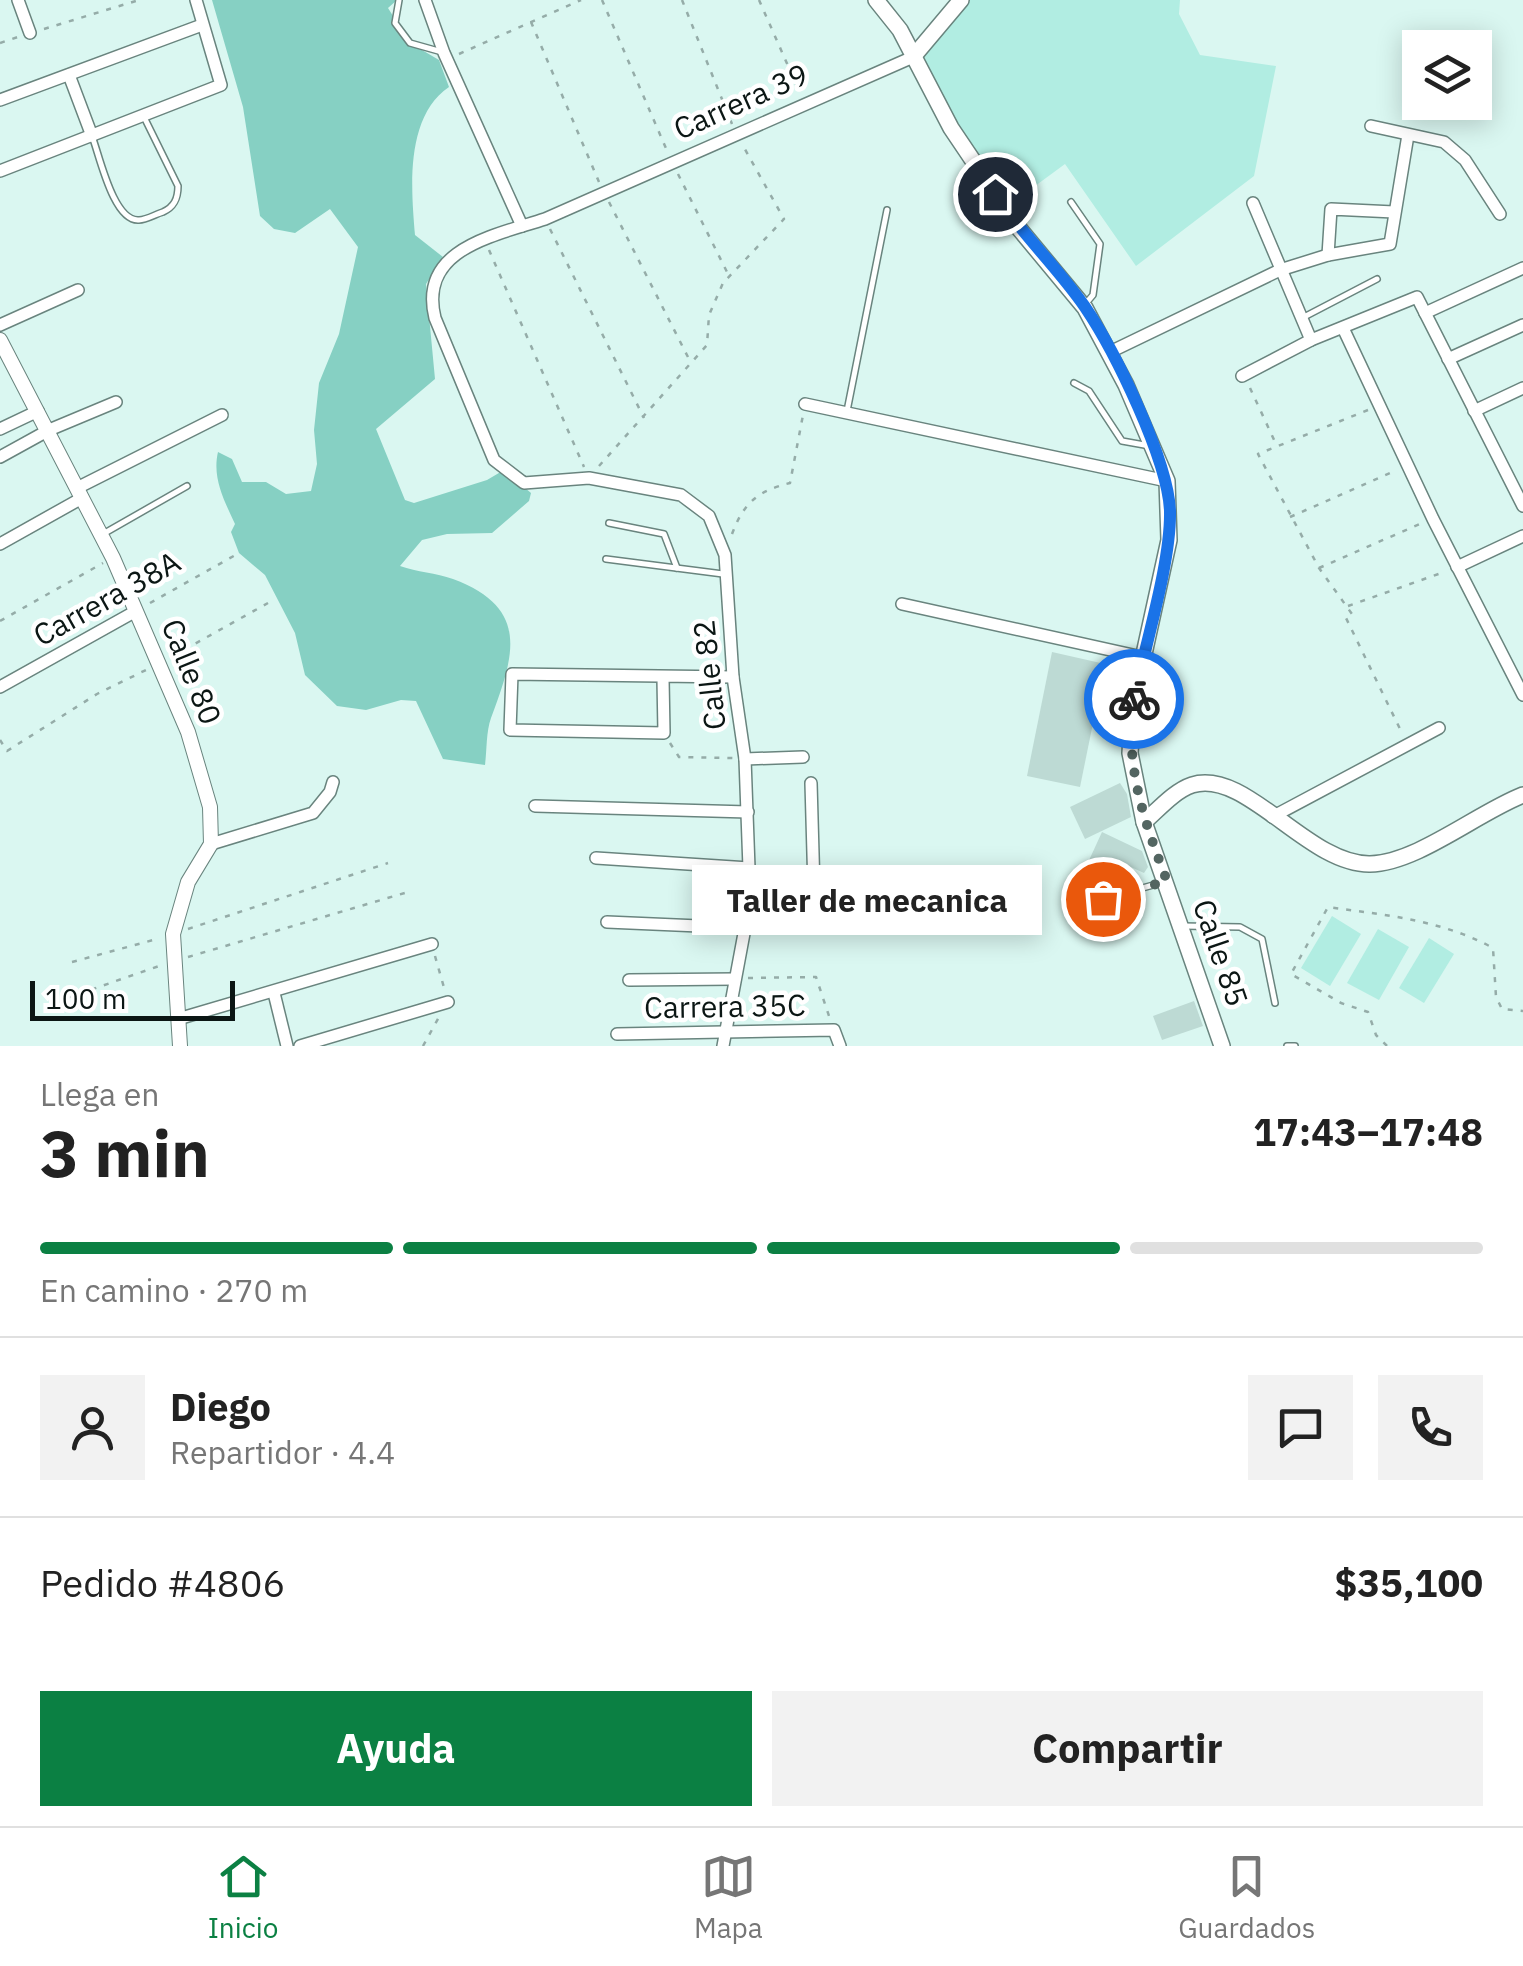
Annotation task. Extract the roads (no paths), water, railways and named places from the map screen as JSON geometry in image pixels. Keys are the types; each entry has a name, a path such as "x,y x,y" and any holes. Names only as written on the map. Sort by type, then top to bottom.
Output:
{"main road":[{"path":"876,0 900,30 951,128 1017,226 1084,306 1110,352 1167,480"},
{"name":"Carrera 39","path":"913,57 961,0"},
{"name":"Calle 85","path":"1167,480 1169,540 1142,658 1130,753 1144,822 1222,1046"},
{"path":"1144,822 1180,791 1195,784 1224,784 1330,854 1373,864 1407,855 1523,795"}],"street":[{"path":"18,0 30,33"},
{"path":"0,172 221,85 196,0"},
{"path":"425,0 522,226"},
{"path":"0,100 202,25"},
{"name":"Carrera 39","path":"504,470 494,460 429,296 436,274 451,256 738,136 913,57"},
{"path":"68,75 92,136"},
{"path":"1370,126 1444,142 1500,214"},
{"path":"1110,352 1280,270 1328,255 1390,244 1408,134"},
{"path":"1254,203 1311,340"},
{"path":"1328,255 1331,209 1394,212"},
{"path":"1425,313 1523,268"},
{"path":"0,326 78,290"},
{"path":"1243,376 1311,340 1416,298 1523,506"},
{"path":"1448,360 1523,324"},
{"path":"1342,328 1432,519 1523,695"},
{"name":"Calle 80","path":"3,351 49,430 160,664 188,732 210,807 211,844"},
{"path":"1474,410 1523,388"},
{"path":"0,457 49,430 116,402"},
{"path":"805,404 1167,480"},
{"path":"0,430 38,411"},
{"path":"0,544 79,493 222,416"},
{"path":"1509,476 1523,469"},
{"name":"Calle 82","path":"504,470 524,483 588,478 681,495 709,516 725,555 733,677 745,758 750,868 745,928 724,1039"},
{"path":"1457,568 1523,536"},
{"path":"902,604 1142,658"},
{"name":"Carrera 38A","path":"0,688 136,611"},
{"path":"663,679 664,733 510,730 512,674 733,677"},
{"path":"1272,817 1439,728"},
{"path":"745,758 803,757"},
{"path":"180,1046 173,934 188,882 211,844 313,813 333,782"},
{"path":"811,784 814,925"},
{"path":"534,806 748,812"},
{"path":"596,858 750,868"},
{"path":"607,922 745,928 867,922"},
{"path":"178,1018 432,944"},
{"path":"629,980 735,979"},
{"path":"274,993 287,1046"},
{"path":"300,1046 448,1002"},
{"name":"Carrera 35C","path":"618,1034 724,1039 834,1030 840,1046"}],"lane":[{"path":"400,0 395,23 410,43 446,56"},
{"path":"92,136 118,207 126,216 138,220 170,209 178,197 178,186 143,115"},
{"path":"1071,202 1100,244 1093,295 1084,306"},
{"path":"847,412 887,210"},
{"path":"1302,318 1377,279"},
{"path":"1074,383 1089,391 1122,440 1152,446"},
{"path":"101,535 187,486"},
{"path":"610,523 664,534 677,568"},
{"path":"606,559 726,574"},
{"path":"1103,899 1167,881"},
{"path":"1182,926 1240,928 1262,940 1276,1003"},
{"path":"1287,1046 1295,1046"}],"place":[{"name":"Taller de mecanica","path":"1103,899"}]}
